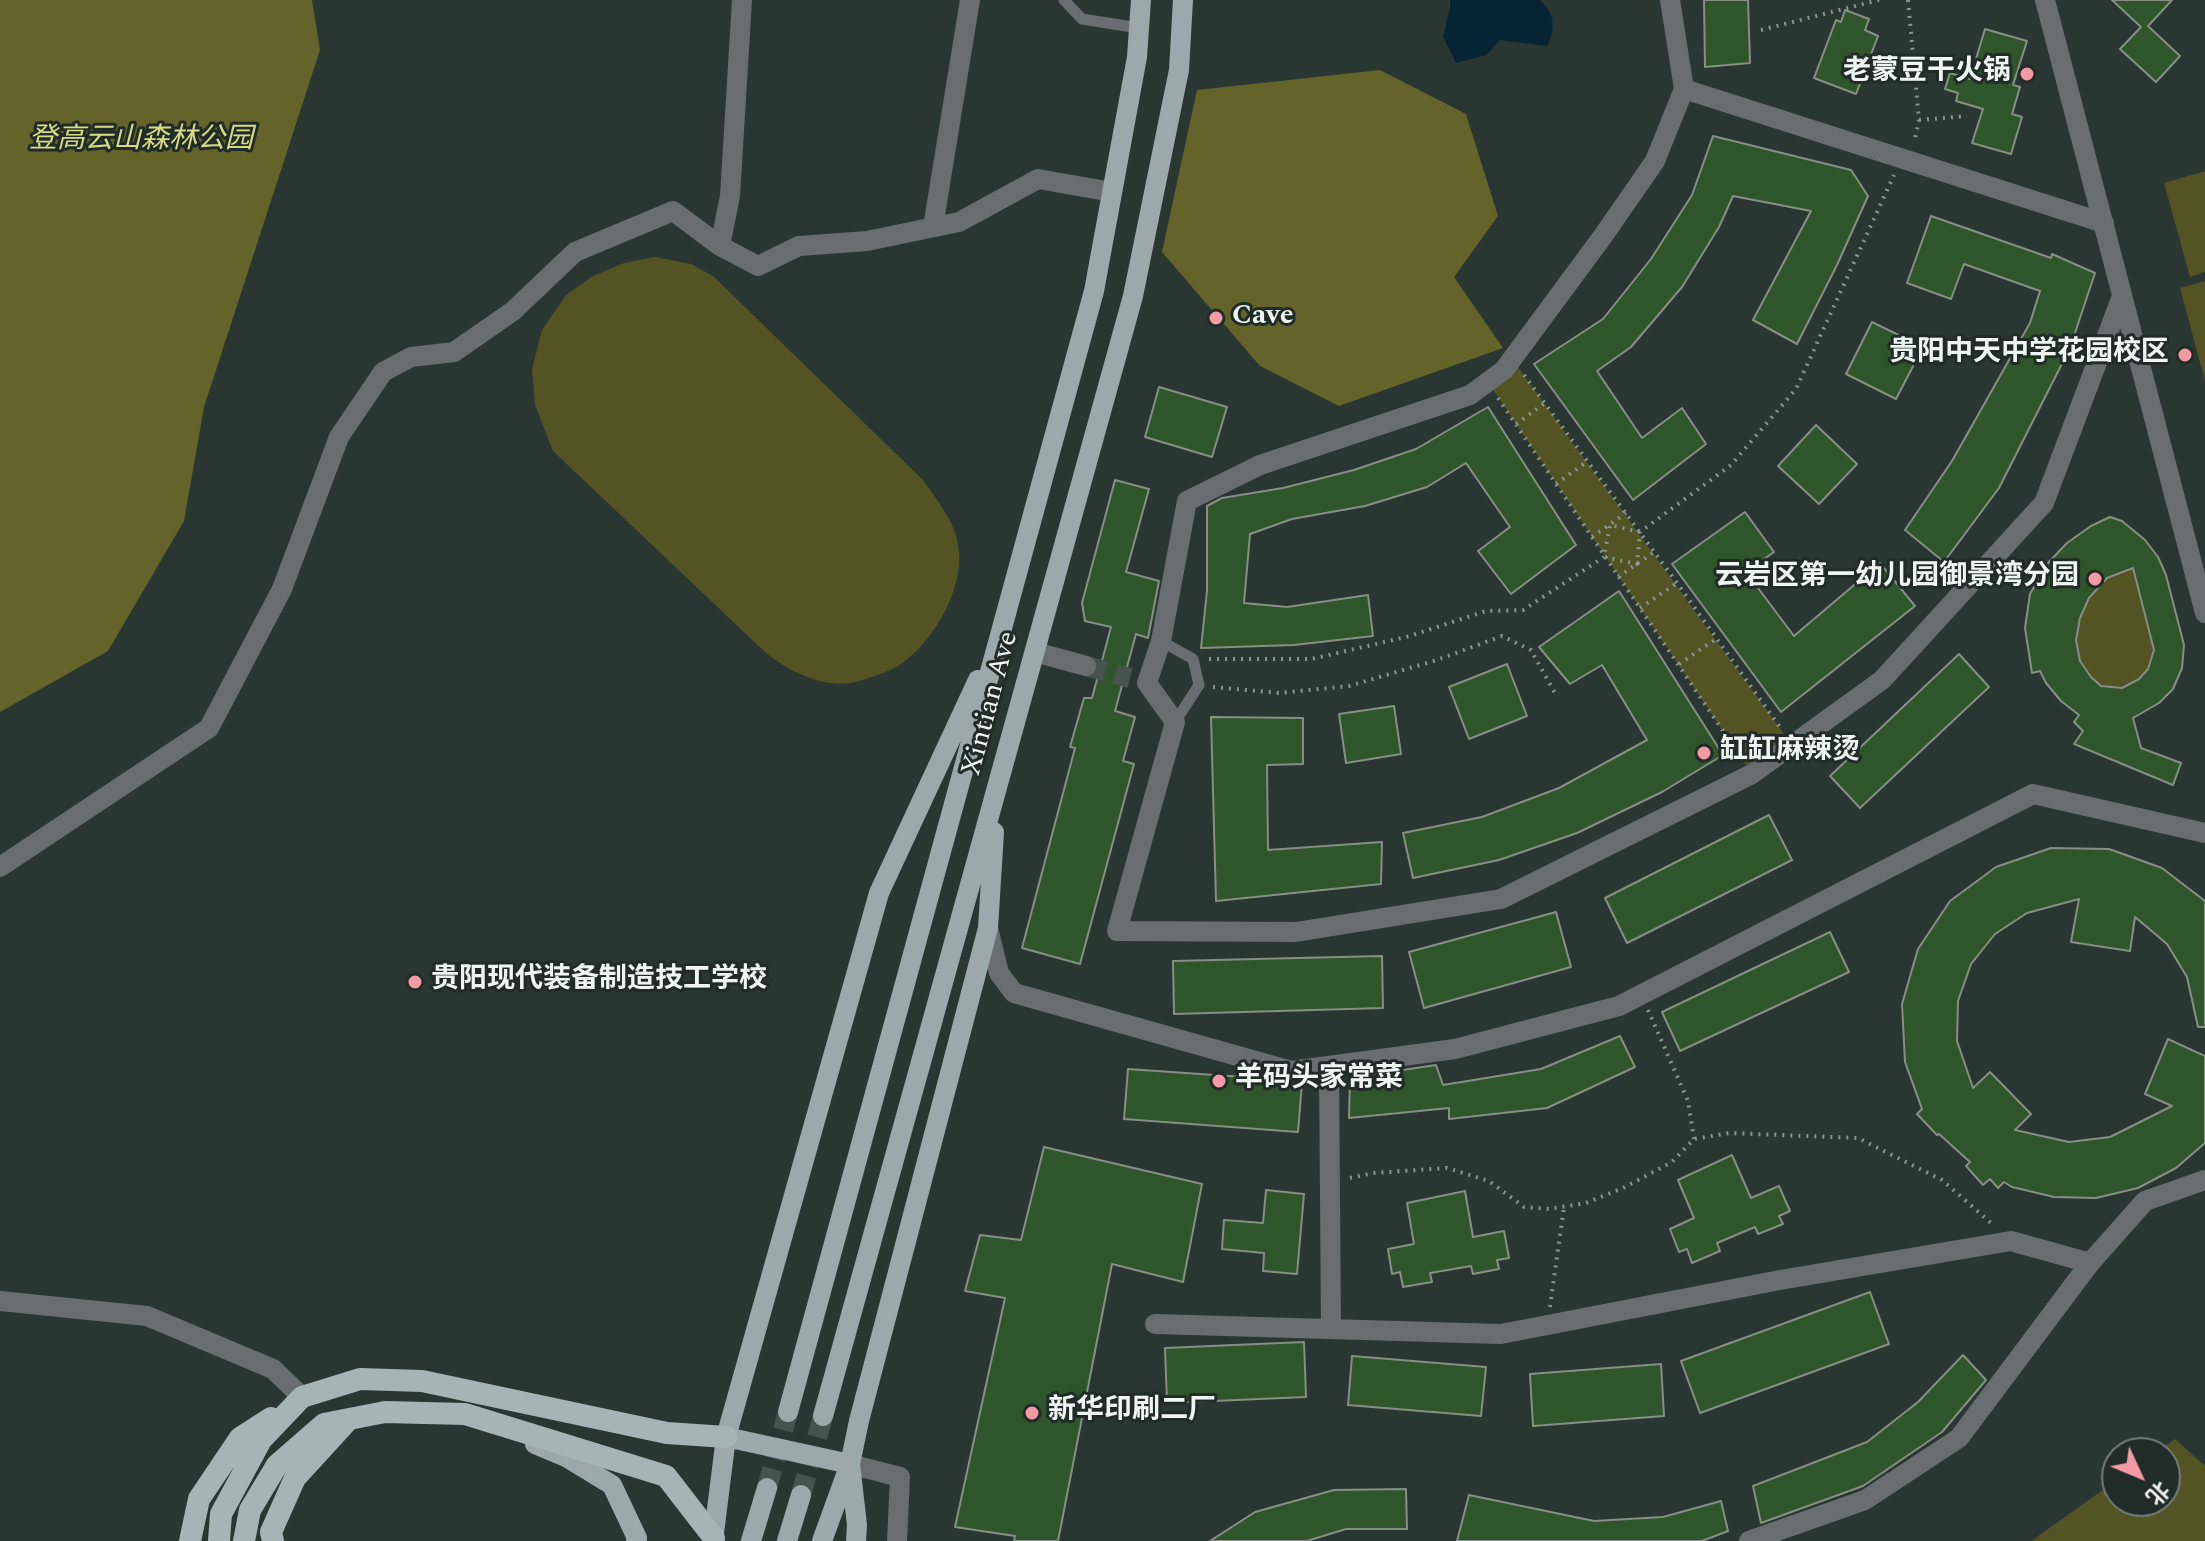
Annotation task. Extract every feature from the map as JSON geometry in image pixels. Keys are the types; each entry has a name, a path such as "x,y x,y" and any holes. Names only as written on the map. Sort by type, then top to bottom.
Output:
{"highway":[{"path":"190,1541 199,1499 240,1438 302,1397 360,1379 422,1381 667,1433 726,1437"},
{"path":"219,1541 221,1514 261,1440 302,1397"},
{"path":"244,1541 250,1510 277,1465 324,1424 385,1412 465,1414 666,1476 714,1539"},
{"path":"273,1541 271,1532 295,1478 349,1419"}],"main road":[{"name":"Xintian Ave","path":"788,1412 1094,291 1137,57 1141,0"},
{"name":"Xintian Ave","path":"823,1416 1133,296 1179,70 1183,0"},
{"path":"714,1539 726,1437 879,893 1003,625"},
{"path":"822,1541 850,1464 988,928 997,791"},
{"path":"465,1414 566,1457 612,1485 636,1541"},
{"path":"726,1437 850,1464"},
{"path":"850,1464 856,1541"},
{"path":"751,1541 767,1488"},
{"path":"787,1541 801,1495"}],"street":[{"path":"720,246 730,196 742,0"},
{"path":"933,227 970,0"},
{"path":"1670,0 1684,89 1655,161 1504,370 1470,395 1260,465 1187,501 1161,641 1139,681 1175,722 1117,931 1296,932 1501,899 1752,774 1882,680 2044,503 2122,296"},
{"path":"2045,0 2205,613"},
{"path":"1684,89 2104,223"},
{"path":"0,867 209,728 282,589 339,437 383,372 411,357 454,352 513,311 575,252 673,211 720,246 758,266 799,246 867,241 959,222 1038,179 1112,192"},
{"path":"1035,652 1086,666"},
{"path":"988,928 999,973 1014,993 1291,1071 1455,1049 1619,1006 2033,794 2205,833"},
{"path":"1329,1066 1331,1329"},
{"path":"1749,1541 1865,1500 1959,1438 2090,1263 2145,1201 2205,1180"},
{"path":"1155,1324 1501,1334 1780,1280 2011,1241 2090,1263"},
{"path":"0,1301 147,1316 273,1369 302,1397"},
{"path":"850,1464 900,1477 897,1541"}],"lane":[{"path":"1064,0 1082,19 1139,28"},
{"path":"1161,641 1193,659 1199,685 1175,722"}],"path":[{"path":"1761,30 1879,0"},
{"path":"1637,564 1640,532 1731,465 1796,389 1906,160 1919,120 1908,0"},
{"path":"1919,120 1967,116"},
{"path":"1512,359 1792,745"},
{"path":"1488,382 1752,774"},
{"path":"1516,424 1545,403"},
{"path":"1556,484 1588,461"},
{"path":"1591,537 1626,513"},
{"path":"1610,525 1640,532"},
{"path":"1604,557 1610,525"},
{"path":"1618,577 1654,552"},
{"path":"1193,659 1312,659 1410,636 1486,611 1523,610 1604,557 1637,564"},
{"path":"1640,608 1677,583"},
{"path":"1199,685 1279,693 1349,686 1437,660 1502,636 1531,650 1556,695"},
{"path":"1678,665 1716,639"},
{"path":"1641,995 1688,1101 1694,1139"},
{"path":"1330,1183 1373,1173 1447,1168 1489,1181 1524,1207 1549,1209 1586,1203 1623,1188 1672,1162 1694,1139 1729,1133 1858,1138 1942,1180 2011,1241"},
{"path":"1547,1325 1564,1207"}],"shaded area":[{"path":"2205,171 2205,272 2190,277 2164,183"},
{"path":"655,257 691,264 713,276 923,480 944,511 958,545 957,579 952,596 923,644 898,666 862,680 839,684 817,680 785,666 766,653 553,451 535,405 532,369 542,330 566,295 593,276 624,263"},
{"path":"2205,281 2205,381 2180,288"},
{"path":"1512,359 1792,745 1752,774 1488,382"},
{"path":"2133,568 2149,624 2153,652 2149,666 2140,677 2123,688 2112,688 2096,681 2084,667 2077,650 2078,624 2084,608 2099,587 2111,576"},
{"path":"2181,1444 2205,1466 2205,1541 2031,1541 2101,1491 2101,1517 2181,1517"}],"green space":[{"name":"登高云山森林公园","path":"0,0 312,0 320,50 204,407 184,521 108,651 0,712"},
{"path":"1380,70 1466,114 1498,216 1454,277 1503,348 1339,406 1260,366 1162,252 1197,90"}],"water":[{"path":"1450,0 1539,0 1551,15 1553,27 1550,40 1547,46 1500,40 1486,55 1456,63 1443,37"}],"building":[{"path":"1704,0 1748,0 1750,63 1705,67"},
{"path":"2112,0 2172,0 2148,26 2180,56 2156,82 2120,49 2141,27"},
{"path":"1845,10 1869,19 1865,30 1878,36 1856,94 1814,78 1836,20 1841,22"},
{"path":"1985,29 2027,41 2013,85 2020,87 2012,114 2022,117 2011,154 1972,143 1983,109 1956,101 1958,93 1945,89 1950,73 1970,79"},
{"path":"1713,136 1851,170 1868,196 1797,344 1753,320 1811,211 1733,196 1719,227 1682,287 1631,347 1597,371 1642,438 1682,408 1706,444 1633,500 1534,364 1603,319 1651,259 1692,195"},
{"path":"1931,216 2051,258 2052,254 2095,273 2070,348 1999,488 1944,562 1905,530 1952,461 2030,323 2040,291 1964,264 1951,299 1907,283"},
{"path":"1872,322 1923,347 1896,399 1846,374"},
{"path":"1159,387 1227,407 1212,457 1145,437"},
{"path":"1488,407 1576,545 1511,594 1478,551 1510,527 1466,463 1427,487 1365,506 1292,519 1250,534 1244,603 1287,607 1368,595 1373,636 1294,645 1201,648 1207,591 1207,506 1222,498 1283,488 1354,470 1416,449"},
{"path":"1816,425 1857,464 1819,504 1778,466"},
{"path":"1115,480 1149,489 1126,572 1159,581 1148,638 1136,634 1115,711 1135,717 1123,761 1134,764 1080,964 1022,948 1075,748 1070,747 1084,698 1092,698 1111,627 1085,621 1082,603"},
{"path":"1745,512 1774,552 1746,572 1794,636 1880,563 1915,606 1781,712 1672,564"},
{"path":"2110,517 2122,521 2145,540 2158,557 2166,575 2184,645 2182,668 2173,689 2159,703 2133,718 2141,748 2181,763 2173,785 2074,744 2083,731 2074,722 2079,715 2061,701 2040,671 2032,673 2025,628 2030,594 2048,563 2067,543","holes":["2133,568 2154,650 2148,669 2139,679 2122,688 2101,686 2080,661 2076,640 2080,618 2089,598 2107,578"]},
{"path":"1619,591 1723,755 1662,792 1577,833 1499,860 1413,878 1403,833 1482,817 1559,788 1647,740 1602,665 1570,684 1539,647"},
{"path":"1959,654 1989,687 1860,808 1830,776"},
{"path":"1507,664 1527,716 1469,739 1449,687"},
{"path":"1394,706 1401,754 1346,763 1339,714"},
{"path":"1211,717 1303,718 1303,764 1267,765 1268,850 1382,842 1381,884 1216,901"},
{"path":"1769,815 1792,860 1627,943 1605,898"},
{"path":"2051,848 2109,849 2162,868 2205,901 2205,1027 2198,1027 2187,977 2167,944 2135,917 2130,951 2071,942 2079,899 2027,913 1995,934 1971,964 1958,1001 1957,1041 1973,1088 1990,1072 2031,1114 2015,1130 2069,1142 2110,1137 2172,1106 2145,1094 2168,1039 2205,1056 2205,1143 2176,1168 2138,1188 2096,1198 2054,1197 2012,1187 2004,1182 1998,1188 1990,1179 1983,1185 1966,1166 1970,1162 1917,1114 1922,1109 1905,1062 1902,1004 1918,949 1950,901 1996,867"},
{"path":"1556,912 1571,967 1424,1008 1409,952"},
{"path":"1830,932 1849,972 1680,1051 1662,1012"},
{"path":"1382,956 1383,1008 1174,1014 1173,961"},
{"path":"1620,1036 1635,1067 1547,1108 1449,1119 1449,1108 1349,1118 1350,1078 1436,1065 1443,1085 1541,1069"},
{"path":"1128,1069 1302,1083 1298,1132 1124,1119"},
{"name":"新华印刷二厂","path":"1044,1147 1202,1184 1183,1282 1112,1264 1058,1541 1014,1541 1015,1536 955,1527 1005,1298 965,1291 980,1235 1021,1240"},
{"path":"1732,1155 1751,1198 1779,1186 1790,1211 1779,1216 1783,1224 1758,1234 1755,1227 1717,1243 1720,1251 1692,1263 1687,1249 1679,1252 1670,1229 1694,1218 1678,1180"},
{"path":"1266,1190 1304,1194 1297,1274 1263,1271 1264,1253 1222,1249 1224,1220 1263,1223"},
{"path":"1465,1191 1473,1237 1504,1231 1509,1258 1497,1260 1499,1269 1473,1274 1471,1266 1430,1273 1432,1282 1403,1287 1400,1272 1392,1274 1388,1249 1414,1244 1407,1203"},
{"path":"1870,1292 1889,1344 1700,1413 1681,1361"},
{"path":"1304,1342 1306,1397 1167,1403 1165,1348"},
{"path":"1963,1355 1986,1380 1942,1432 1863,1486 1761,1523 1753,1486 1867,1442 1918,1402"},
{"path":"1352,1356 1486,1367 1481,1416 1348,1405"},
{"path":"1661,1364 1664,1416 1533,1426 1530,1374"},
{"path":"1406,1489 1407,1529 1346,1529 1307,1541 1210,1541 1255,1512 1334,1490"},
{"path":"1469,1495 1594,1521 1663,1517 1721,1501 1728,1531 1702,1541 1457,1541"}],"tunnel":[{"path":"1086,666 1130,678"},
{"path":"767,1488 788,1412"},
{"path":"801,1495 823,1416"}],"place":[{"name":"老蒙豆干火锅","path":"2027,74"},
{"name":"Cave","path":"1216,318"},
{"name":"贵阳中天中学花园校区","path":"2185,355"},
{"name":"云岩区第一幼儿园御景湾分园","path":"2095,579"},
{"name":"缸缸麻辣烫","path":"1704,753"},
{"name":"贵阳现代装备制造技工学校","path":"415,982"},
{"name":"羊码头家常菜","path":"1219,1081"},
{"name":"新华印刷二厂","path":"1032,1413"}]}
